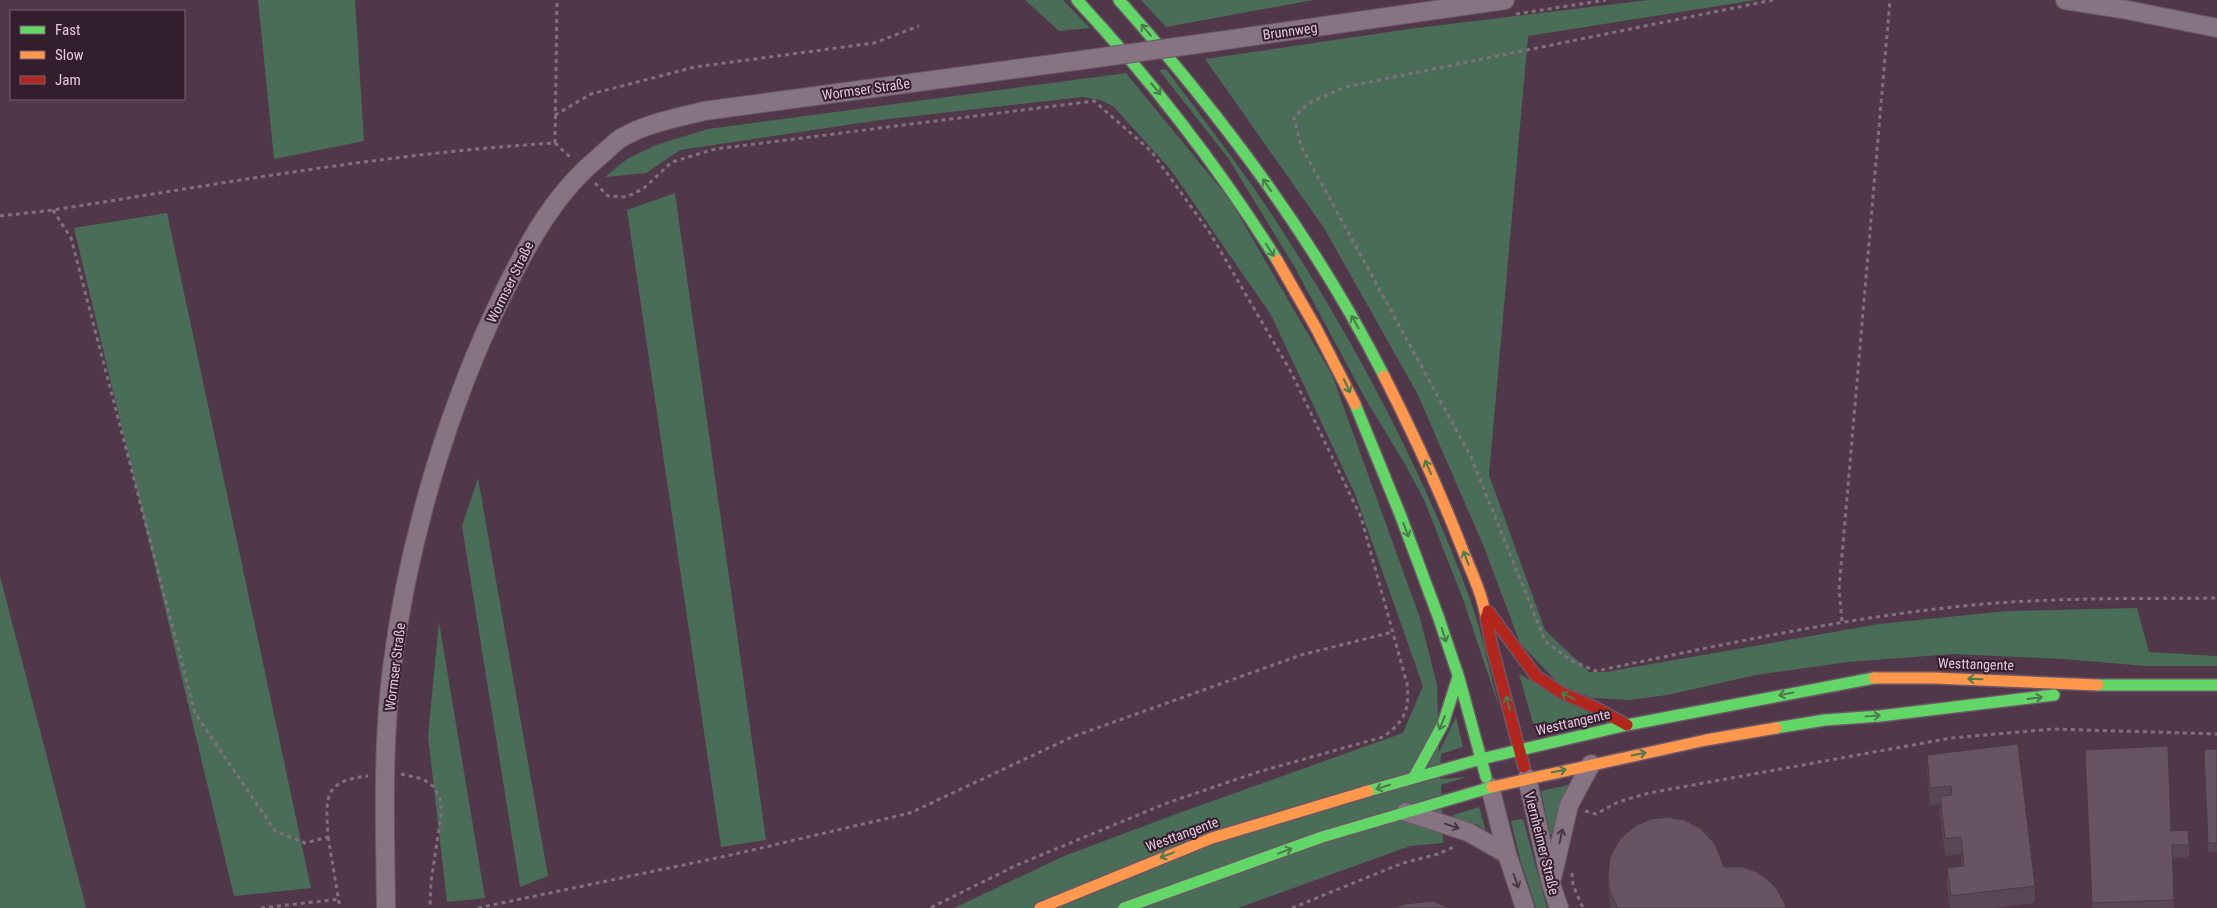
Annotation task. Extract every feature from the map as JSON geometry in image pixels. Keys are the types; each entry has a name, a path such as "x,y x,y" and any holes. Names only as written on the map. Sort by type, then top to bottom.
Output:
{"main road":[{"path":"1077,0 1107,31 1172,108 1226,180 1282,267 1344,380 1382,468 1430,593 1458,677 1490,787"},
{"path":"1119,0 1202,96 1254,166 1306,242 1355,321 1411,430 1448,512 1483,603 1491,642 1526,778"},
{"path":"1483,603 1536,676 1562,693 1594,707 1627,725"},
{"path":"1414,777 1443,724 1458,677"},
{"name":"Westtangente","path":"1040,908 1212,838 1414,777 1481,759 1627,725 1873,678 1944,678 2135,686 2217,685"},
{"name":"Westtangente","path":"1124,908 1322,837 1526,778 1706,740 1825,720 1880,716 2135,686"}],"street":[{"name":"Brunnweg","path":"1075,61 1505,0"},
{"path":"2065,0 2217,28"},
{"name":"Wormser Straße","path":"386,908 395,777 392,668 408,580 431,485 460,394 495,310 528,242 553,204 583,170 621,138 655,123 704,111 1075,61"},
{"path":"1551,884 1569,805 1591,764"},
{"name":"Viernheimer Straße","path":"1526,778 1551,884 1559,908"},
{"path":"1490,787 1506,854 1525,908"},
{"path":"1406,812 1468,832 1506,854"}],"path":[{"path":"557,0 555,143 571,158"},
{"path":"1773,0 1345,87 1307,104 1294,118 1301,146 1471,457 1545,641 1570,660 1596,671 1842,621 1947,607 2071,599 2217,598"},
{"path":"1842,621 1839,590 1890,0"},
{"path":"555,115 591,94 695,67 874,43 919,26"},
{"path":"592,179 608,196 626,197 643,189 672,162 715,150 1094,101 1151,151 1210,233 1291,372 1361,517 1407,684 1409,700 1405,716 1396,728 1383,737 1258,772 1167,803 1017,865 930,908"},
{"path":"0,216 53,210 394,158 555,143"},
{"path":"53,210 71,238 194,714 275,831 305,843 328,837"},
{"path":"478,908 731,855 910,813 1072,737 1302,655 1393,632"},
{"path":"1569,805 1596,814 1618,802 1649,793 1951,738 2053,729 2217,734"},
{"path":"395,777 401,765"},
{"path":"340,908 328,837 326,802 334,785 349,778 395,777 423,778 434,787 441,801 441,815 431,882 430,908"},
{"path":"1292,908 1403,863 1438,854 1456,846"},
{"path":"261,908 340,899"}],"green space":[{"path":"258,0 355,0 364,141 274,159"},
{"path":"1025,0 1063,0 1090,28 1059,31"},
{"path":"1141,0 1313,0 1166,27"},
{"path":"1649,0 1756,0 1528,36 1489,475 1545,630 1589,672 1606,672 1879,624 2008,611 2137,608 2149,652 2217,656 2217,666 2146,666 2063,659 1953,654 1848,662 1756,675 1667,695 1629,700 1593,698 1560,685 1520,643 1484,547 1417,393 1324,228 1205,59 1409,29"},
{"path":"1166,69 1241,169 1315,282 1373,384 1425,488 1448,542 1478,625 1501,713 1464,602 1425,502 1405,464 1366,400 1294,266 1228,158 1159,70"},
{"path":"1126,73 1230,200 1332,375 1420,618 1437,685 1439,752 1456,717 1463,747 1441,754 1440,779 1467,777 1441,785 1443,843 1410,846 1238,908 954,908 1064,856 1403,733 1423,686 1355,494 1271,315 1171,170 1113,106 1100,100 1083,97 880,120 680,150 646,173 605,177 627,159 656,145 708,129"},
{"path":"675,193 766,840 721,847 627,210"},
{"path":"167,213 311,888 234,896 74,228"},
{"path":"478,478 548,876 520,887 462,526"},
{"path":"0,576 86,908 0,908"},
{"path":"439,622 485,898 447,902 428,736"},
{"path":"1519,674 1595,716 1535,730"},
{"path":"1572,784 1558,811 1552,834 1550,834 1541,791"},
{"path":"1479,807 1486,831 1478,825 1453,818 1453,815"},
{"path":"1523,819 1547,908 1536,908 1520,859 1511,821"}],"building":[{"path":"2018,744 2035,886 1951,896 1947,868 1964,866 1961,837 1945,839 1940,796 1952,795 1951,786 1930,788 1927,755"},
{"path":"2168,746 2171,831 2188,830 2189,845 2172,845 2174,900 2092,903 2085,750"},
{"path":"2217,749 2217,843 2208,843 2204,750"},
{"path":"1667,817 1684,820 1700,828 1715,844 1724,867 1742,867 1755,871 1766,878 1776,888 1786,908 1618,908 1610,892 1608,876 1610,857 1620,839 1635,826 1651,819"},
{"path":"1433,901 1449,908 1393,908 1405,904"}],"traffic: fast":[{"path":"1077,0 1132,62 1183,125 1255,225 1277,260"},
{"path":"1119,0 1194,88 1264,179 1327,275 1357,325 1384,376"},
{"path":"1355,404 1400,514 1438,616 1459,678 1486,777"},
{"path":"1414,777 1443,724 1458,677"},
{"path":"1368,791 1481,759 1627,725 1874,678"},
{"path":"2098,685 2217,685"},
{"path":"1776,728 1825,720 1880,716 2054,695"},
{"path":"1124,908 1322,837 1492,787"}],"traffic: slow":[{"path":"1277,260 1316,328 1355,404"},
{"path":"1384,376 1445,506 1482,600 1486,617"},
{"path":"1874,678 1934,678 2098,685"},
{"path":"1492,787 1706,740 1776,728"},
{"path":"1040,908 1212,838 1368,791"}],"traffic: jam":[{"path":"1488,611 1536,676 1562,693 1594,707 1627,725"},
{"path":"1486,617 1491,643 1524,767"}]}
